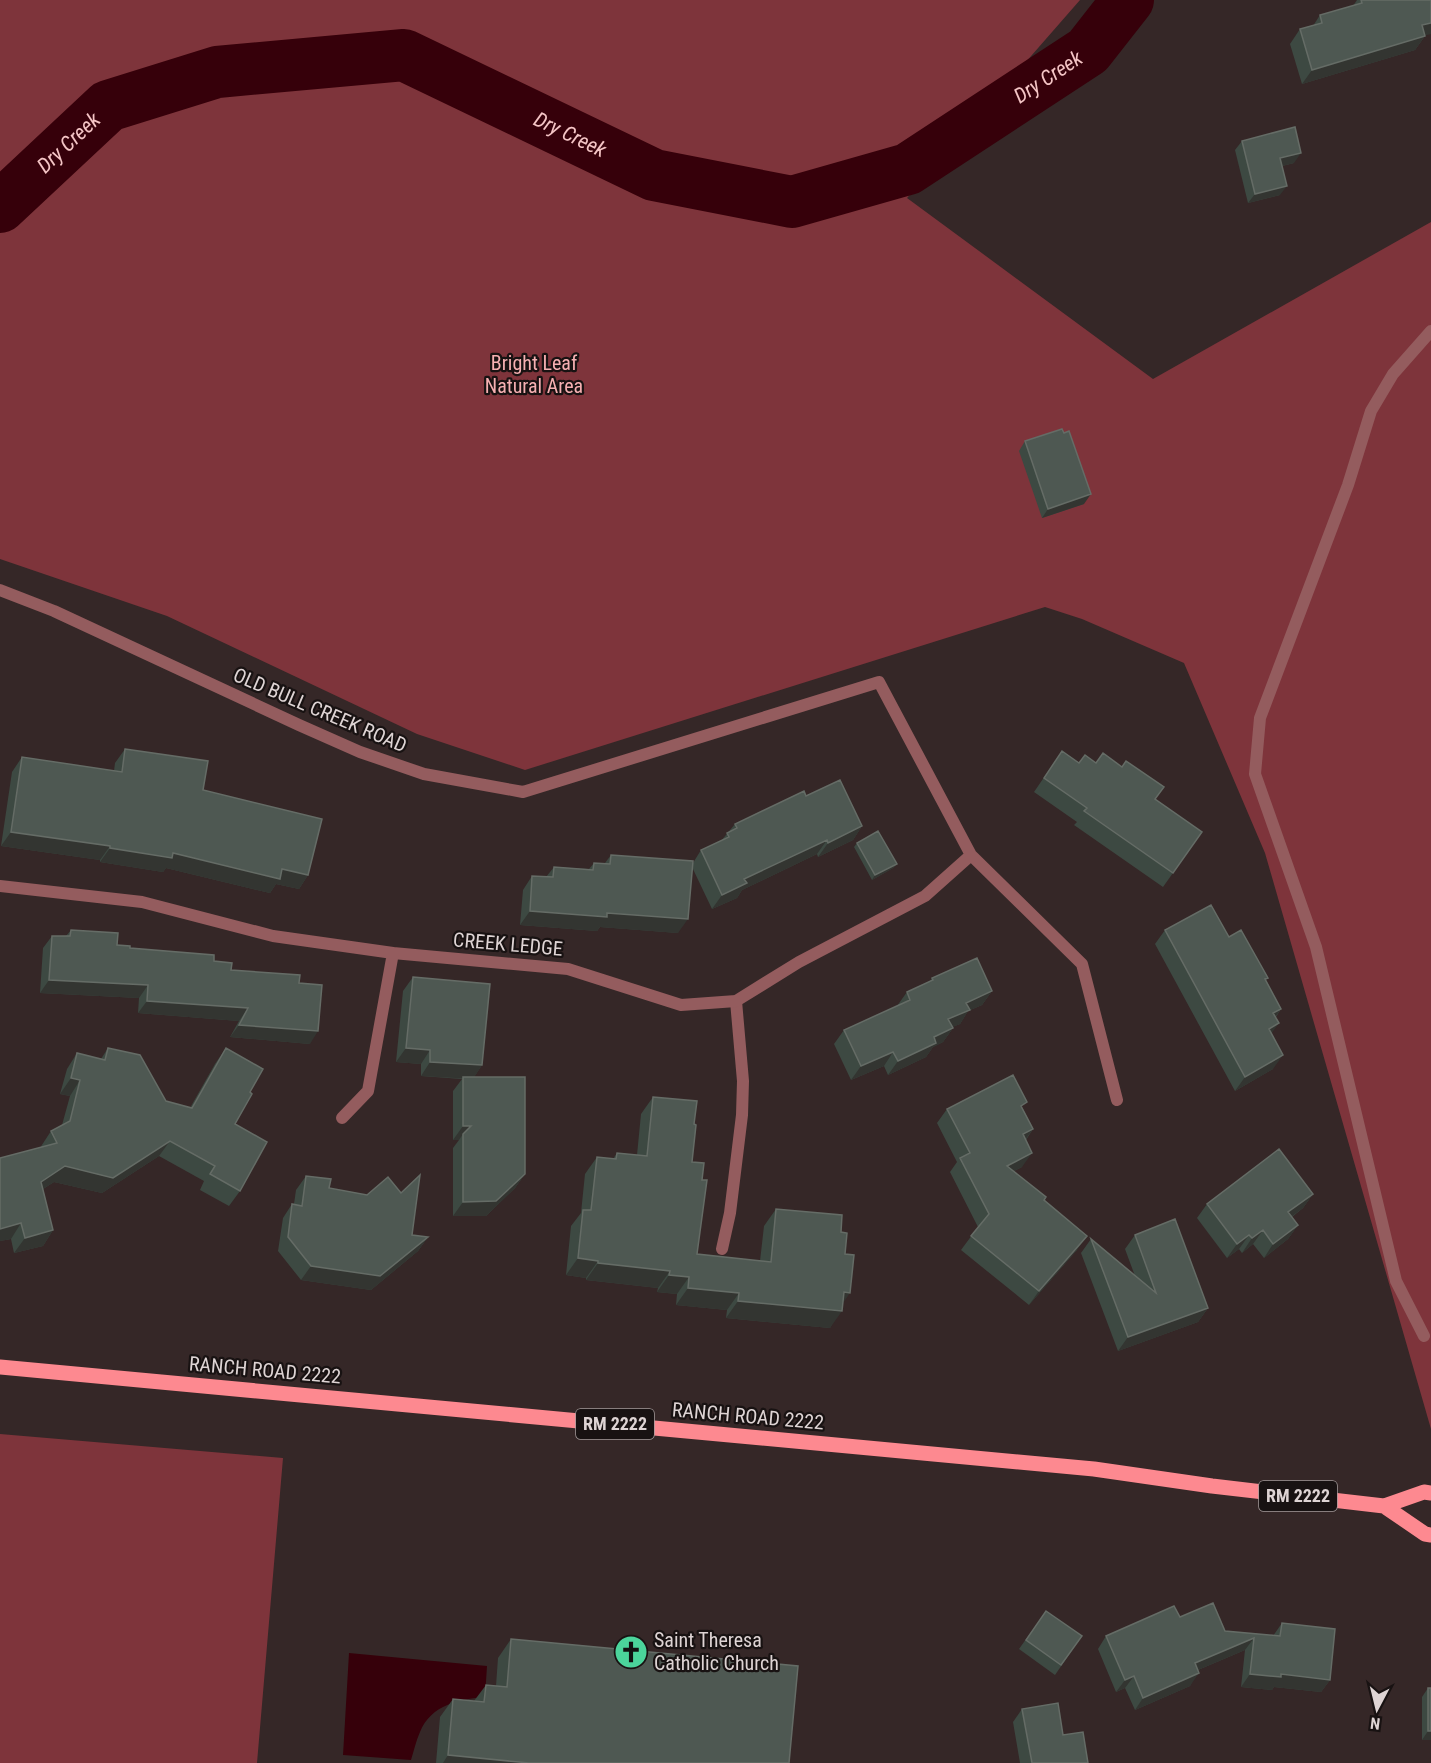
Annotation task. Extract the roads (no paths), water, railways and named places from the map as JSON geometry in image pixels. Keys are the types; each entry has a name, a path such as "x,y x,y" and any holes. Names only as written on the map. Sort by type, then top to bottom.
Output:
{"main road":[{"name":"RANCH ROAD 2222","path":"0,1367 1094,1469 1212,1486 1384,1506 1424,1492 1431,1493"},
{"name":"RANCH ROAD 2222","path":"1384,1506 1425,1534 1431,1535"}],"street":[{"path":"1424,1336 1396,1281 1316,947 1255,774 1260,718 1348,485 1371,411 1393,374 1431,331"},
{"name":"OLD BULL CREEK ROAD","path":"0,590 54,611 360,752 424,774 523,792 879,682 971,855"},
{"path":"971,855 1082,964 1117,1100"},
{"name":"CREEK LEDGE","path":"0,886 142,902 273,936 393,953 568,969 681,1005 736,1001 800,962 925,896 971,855"},
{"path":"342,1118 368,1091 393,953"},
{"path":"722,1250 730,1213 742,1114 743,1081 736,1001"}],"waterway":[{"name":"Dry Creek","path":"0,207 108,106 217,72 404,55 654,175 792,202 908,169 1088,51 1128,0"}],"place":[{"name":"Saint Theresa Catholic Church","path":"631,1652"}],"park label":[{"name":"Bright Leaf Natural Area","path":"534,374"}]}
